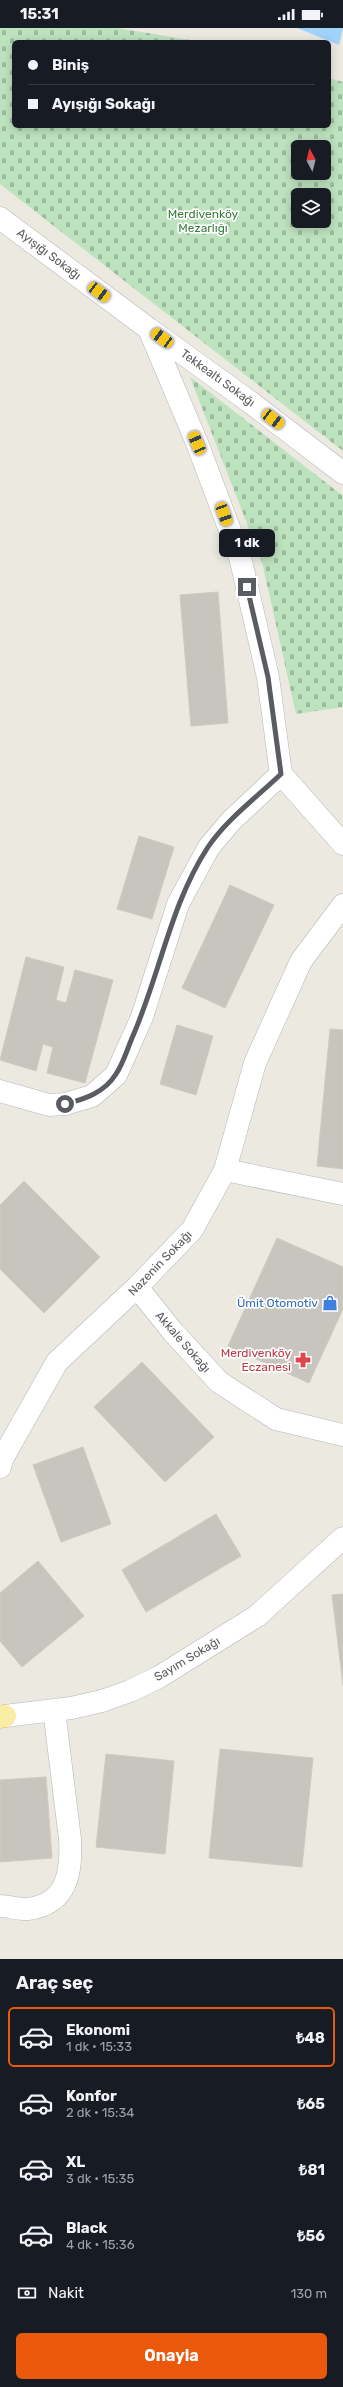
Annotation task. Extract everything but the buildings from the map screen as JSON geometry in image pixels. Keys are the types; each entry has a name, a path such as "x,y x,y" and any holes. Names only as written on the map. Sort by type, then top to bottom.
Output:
{"street":[{"name":"Ayışığı Sokağı","path":"0,218 149,329"},
{"name":"Tekkealtı Sokağı","path":"149,329 250,402 343,473"},
{"path":"149,329 197,443 240,557 268,677 281,774 343,844"},
{"path":"0,1091 49,1105 65,1104 92,1096 103,1089 116,1074 142,1017 178,904 209,847 231,820 281,774"},
{"name":"Nazenin Sokağı","path":"0,1467 2,1459 57,1362 138,1287 192,1230 225,1170 256,1063 301,961 343,905"},
{"path":"225,1170 343,1194"},
{"name":"Akkale Sokağı","path":"138,1287 173,1332 219,1382 276,1419 343,1435"},
{"name":"Sayım Sokağı","path":"2,1716 54,1710 109,1698 130,1691 171,1670 240,1628 266,1609 343,1538"},
{"path":"0,1906 27,1909 50,1903 66,1886 71,1859 70,1839 54,1710"}],"green space":[{"name":"Merdivenköy Mezarlığı","path":"0,28 117,28 190,40 12,40 12,128 331,128 331,79 343,82 343,451 0,184"},
{"path":"190,377 343,496 343,707 296,714 262,562"}],"water":[{"path":"297,28 343,28 339,45 331,42 331,40 327,40"}],"place":[{"name":"Ümit Otomotiv","path":"330,1303"},
{"name":"Merdivenköy Eczanesi","path":"303,1360"}],"route":[{"path":"65,1104 92,1096 103,1089 116,1074 142,1017 178,904 209,847 231,820 281,774 268,677 247,587"}]}
